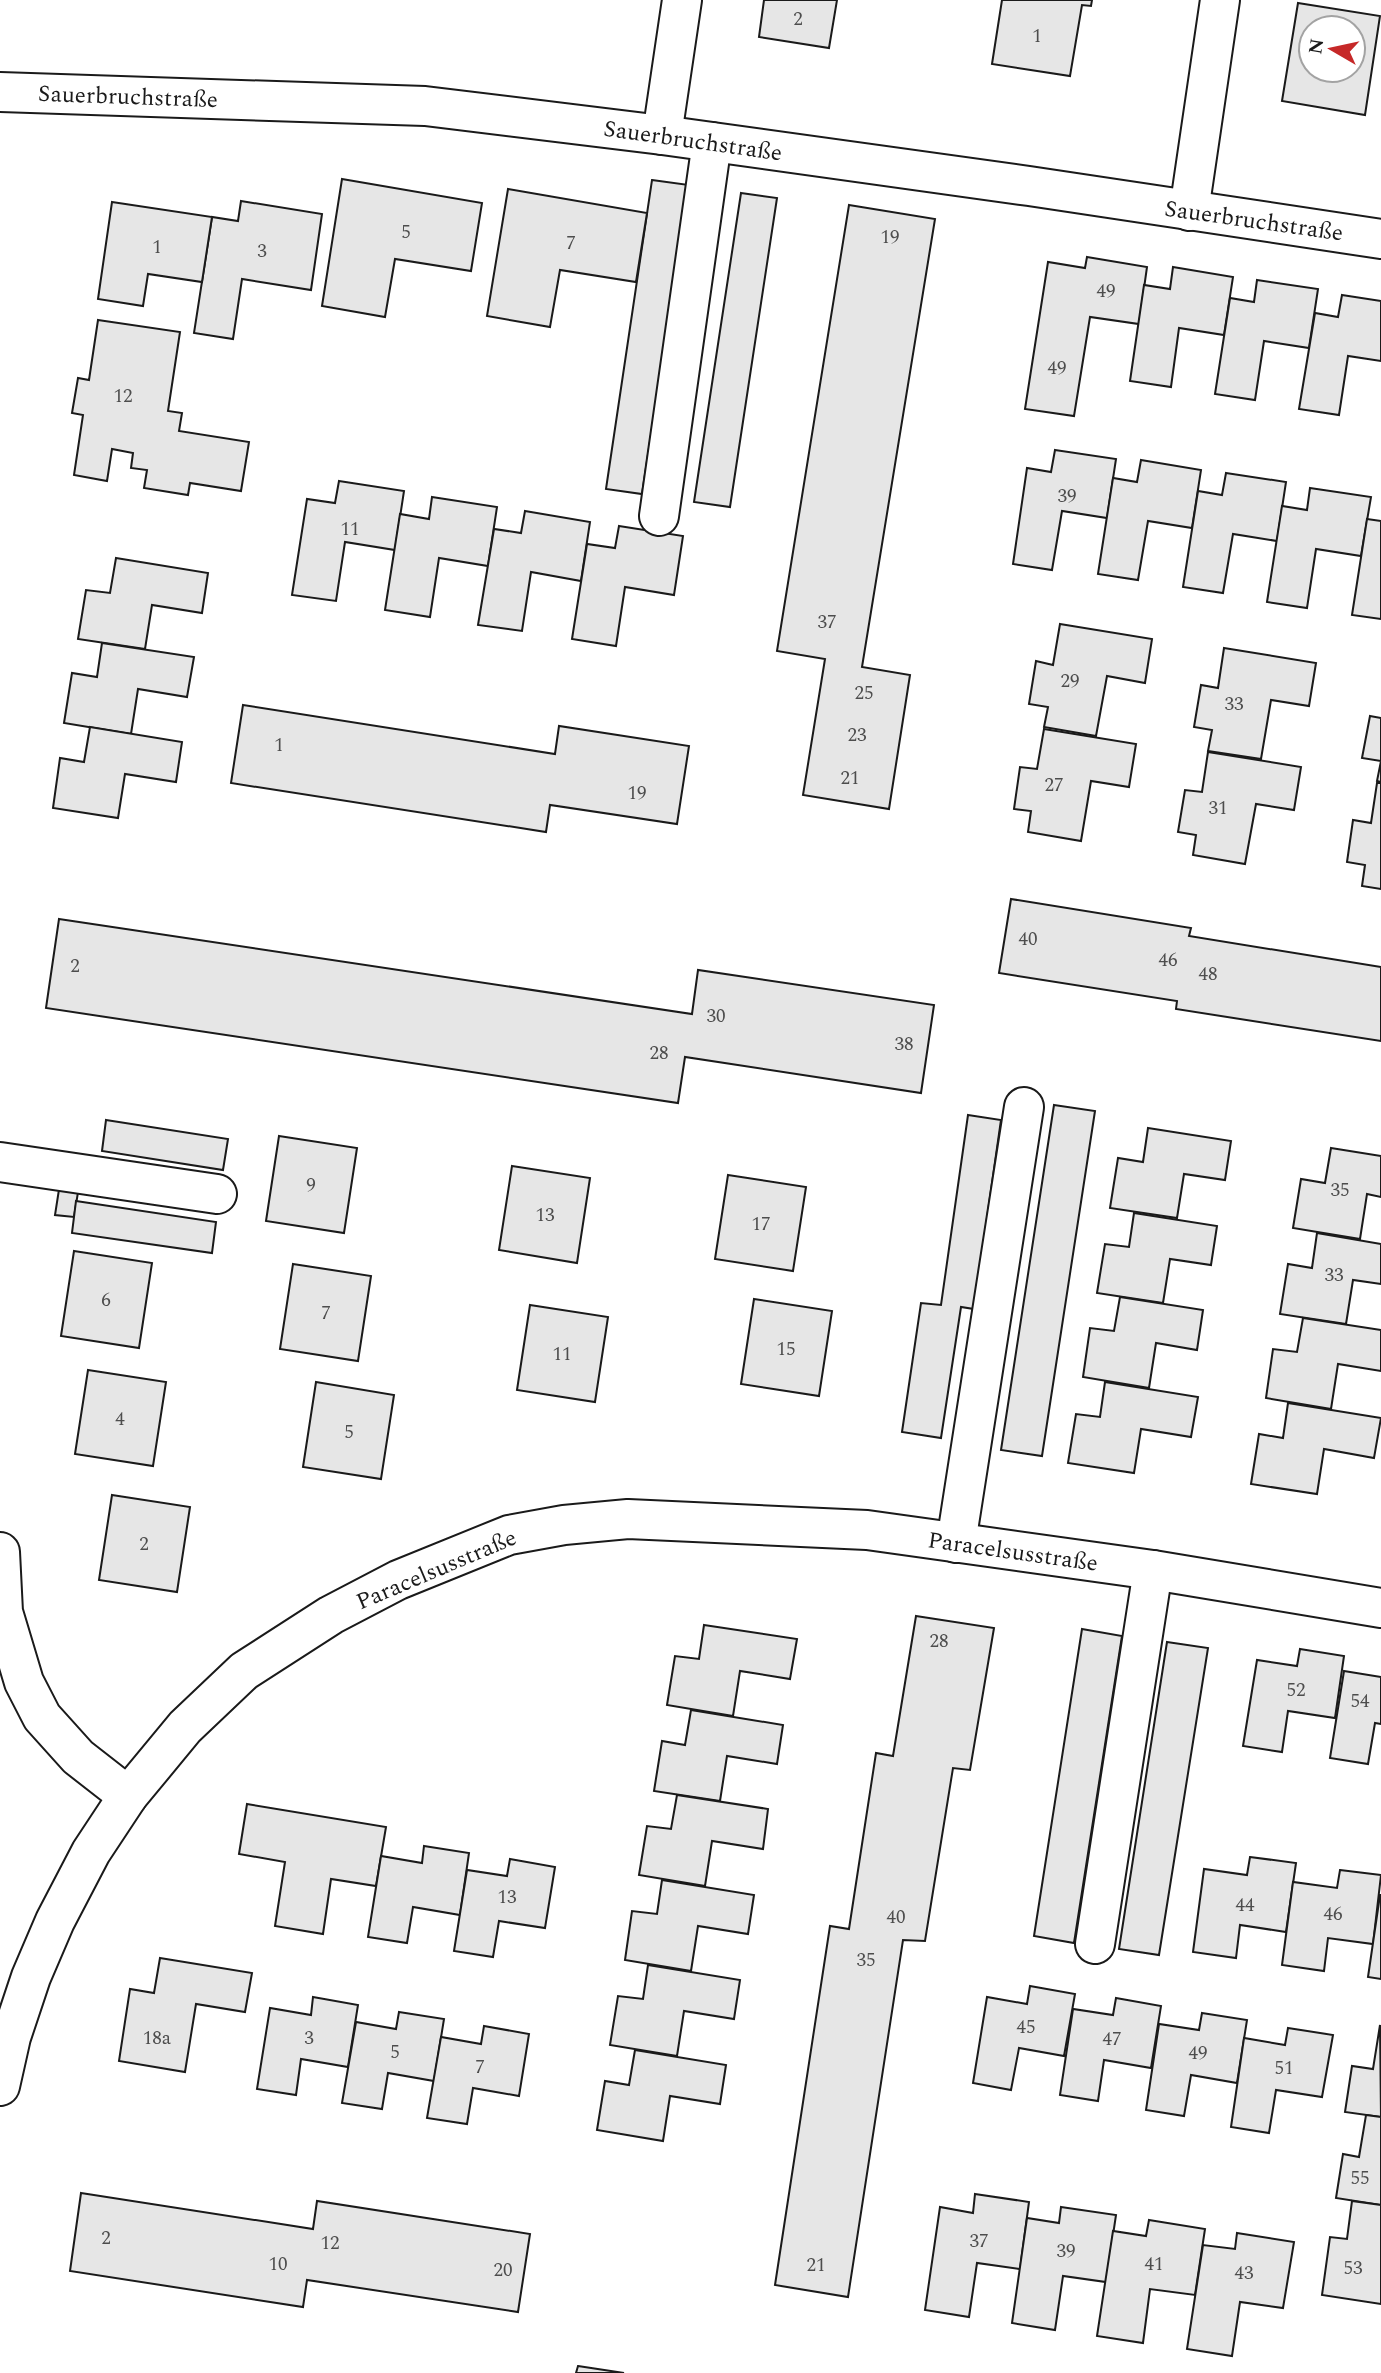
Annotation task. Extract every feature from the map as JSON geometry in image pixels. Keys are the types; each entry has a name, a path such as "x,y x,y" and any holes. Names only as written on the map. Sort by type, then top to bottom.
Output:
{"street":[{"path":"663,135 682,0"},
{"path":"1189,211 1220,0"},
{"name":"Sauerbruchstraße","path":"0,92 425,106 663,135 1381,239"},
{"path":"659,516 712,142"},
{"path":"956,1543 1024,1107"},
{"path":"0,1162 217,1194"},
{"name":"Paracelsusstraße","path":"0,2086 11,2037 31,1977 55,1921 91,1852 128,1796 185,1727 244,1671 331,1615 398,1580 509,1535 564,1525 642,1520 867,1530 1153,1570 1381,1608"},
{"path":"0,1552 4,1612 24,1682 42,1717 78,1757 128,1796"},
{"path":"1096,1944 1153,1570"}],"building":[{"path":"764,0 837,0 829,48 759,37"},
{"path":"1002,0 1092,0 1091,6 1082,5 1070,76 992,64"},
{"path":"1298,3 1380,16 1365,115 1282,101"},
{"path":"342,179 482,203 471,271 395,259 385,317 322,306"},
{"path":"652,180 689,185 642,494 606,489"},
{"path":"508,189 647,213 636,282 560,270 550,327 487,316"},
{"path":"741,193 777,198 730,507 694,502"},
{"path":"241,201 322,214 311,290 242,279 233,339 194,333 212,217 238,221"},
{"path":"112,202 212,217 202,282 148,274 143,306 98,299"},
{"path":"849,205 935,219 862,667 910,675 889,809 803,795 825,659 777,651"},
{"path":"1087,257 1147,267 1139,324 1090,317 1074,416 1025,409 1048,262 1085,268"},
{"path":"1173,267 1233,277 1224,335 1179,328 1171,387 1130,381 1144,285 1170,289"},
{"path":"1257,280 1318,289 1309,348 1264,341 1255,400 1215,394 1230,298 1254,302"},
{"path":"1342,295 1381,301 1381,361 1348,356 1339,415 1299,409 1315,313 1338,317"},
{"path":"98,320 180,332 168,411 182,413 179,431 249,442 241,491 190,483 188,495 144,488 147,470 131,468 133,453 112,449 107,481 74,475 83,415 72,413 78,378 89,380"},
{"path":"1055,450 1116,459 1107,518 1062,511 1052,570 1013,564 1027,468 1051,472"},
{"path":"1141,460 1201,470 1192,528 1148,521 1138,580 1098,574 1113,478 1137,482"},
{"path":"1226,473 1286,482 1277,541 1233,534 1223,593 1183,587 1198,491 1222,495"},
{"path":"339,481 404,491 395,550 345,542 336,601 292,595 307,499 335,503"},
{"path":"1310,488 1371,497 1361,556 1316,549 1307,608 1267,602 1282,506 1307,510"},
{"path":"432,497 497,507 488,566 439,558 430,617 385,610 400,514 429,519"},
{"path":"525,511 590,522 581,581 531,572 522,631 478,625 494,529 521,533"},
{"path":"1367,519 1381,521 1381,619 1352,615"},
{"path":"619,526 683,536 674,595 625,587 616,646 572,639 587,544 615,548"},
{"path":"116,558 208,573 202,613 152,605 145,649 78,639 86,590 110,593"},
{"path":"1060,624 1152,639 1145,683 1107,676 1096,736 1044,727 1048,707 1029,704 1036,661 1053,665"},
{"path":"102,643 194,657 187,697 138,689 131,734 64,723 72,673 97,677"},
{"path":"1224,648 1316,663 1309,706 1271,700 1261,759 1208,751 1212,730 1194,727 1201,685 1218,688"},
{"path":"243,705 555,754 559,726 689,746 677,824 550,805 546,832 231,783"},
{"path":"1370,716 1381,718 1381,761 1362,758"},
{"path":"90,727 182,742 176,782 125,774 118,818 53,808 60,758 84,762"},
{"path":"1044,729 1136,744 1129,787 1091,781 1081,841 1028,832 1031,811 1014,809 1020,767 1037,769"},
{"path":"1208,752 1301,767 1294,810 1256,804 1245,864 1193,855 1196,835 1178,832 1185,790 1202,792"},
{"path":"1381,761 1381,782 1377,781"},
{"path":"1377,783 1381,783 1381,889 1362,886 1365,865 1347,862 1353,820 1371,823"},
{"path":"1011,899 1191,928 1189,936 1381,967 1381,1041 1176,1009 1177,1001 999,973"},
{"path":"59,919 692,1014 698,970 934,1005 921,1093 685,1057 678,1103 46,1008"},
{"path":"1054,1105 1095,1111 1042,1456 1001,1450"},
{"path":"968,1115 1001,1120 974,1309 961,1307 941,1438 902,1432 921,1303 941,1305"},
{"path":"106,1120 228,1139 223,1170 102,1151"},
{"path":"1148,1128 1231,1141 1225,1180 1184,1174 1177,1218 1110,1208 1118,1158 1143,1162"},
{"path":"279,1136 357,1148 344,1233 266,1221"},
{"path":"1331,1148 1381,1156 1381,1197 1367,1194 1360,1239 1293,1228 1301,1179 1325,1183"},
{"path":"512,1166 590,1178 577,1263 499,1250"},
{"path":"728,1175 806,1187 793,1271 715,1259"},
{"path":"60,1183 79,1186 74,1217 55,1215"},
{"path":"76,1201 216,1222 212,1253 72,1233"},
{"path":"1134,1213 1217,1226 1211,1265 1170,1259 1163,1303 1097,1293 1105,1244 1129,1247"},
{"path":"1317,1233 1381,1244 1381,1284 1353,1280 1346,1324 1280,1314 1288,1264 1312,1268"},
{"path":"74,1251 152,1263 139,1348 61,1336"},
{"path":"293,1264 371,1276 358,1361 280,1349"},
{"path":"1120,1297 1203,1310 1197,1350 1156,1343 1149,1388 1083,1377 1090,1328 1114,1331"},
{"path":"754,1299 832,1311 819,1396 741,1384"},
{"path":"530,1305 608,1317 595,1402 517,1390"},
{"path":"1303,1318 1381,1330 1381,1371 1338,1364 1331,1409 1266,1398 1273,1349 1297,1352"},
{"path":"88,1370 166,1382 153,1466 75,1454"},
{"path":"316,1382 394,1395 381,1479 303,1467"},
{"path":"1105,1382 1198,1397 1191,1437 1141,1429 1134,1473 1068,1463 1076,1414 1100,1417"},
{"path":"1288,1403 1381,1418 1374,1458 1324,1449 1317,1494 1251,1484 1259,1434 1283,1438"},
{"path":"112,1495 190,1507 177,1592 99,1580"},
{"path":"916,1616 994,1628 970,1770 953,1768 925,1941 903,1940 848,2297 775,2285 830,1926 849,1929 876,1753 893,1756"},
{"path":"704,1625 797,1639 790,1679 740,1671 733,1716 667,1705 675,1656 699,1659"},
{"path":"1082,1629 1122,1636 1074,1943 1034,1936"},
{"path":"1167,1642 1208,1648 1159,1955 1119,1949"},
{"path":"1300,1649 1344,1656 1335,1718 1288,1711 1282,1752 1243,1746 1257,1660 1297,1666"},
{"path":"1344,1671 1381,1677 1381,1724 1375,1723 1368,1764 1330,1758"},
{"path":"691,1710 783,1725 777,1764 727,1756 720,1801 654,1791 662,1741 685,1745"},
{"path":"677,1795 768,1809 763,1849 712,1841 705,1886 639,1875 647,1826 671,1829"},
{"path":"247,1804 386,1827 376,1886 331,1879 323,1934 275,1926 285,1862 239,1854"},
{"path":"424,1846 469,1853 460,1915 413,1907 407,1943 368,1937 381,1856 422,1863"},
{"path":"1250,1857 1296,1863 1286,1932 1240,1925 1236,1958 1193,1952 1204,1869 1247,1875"},
{"path":"510,1859 555,1867 545,1928 499,1921 493,1957 454,1951 467,1870 507,1876"},
{"path":"1340,1870 1381,1875 1373,1944 1328,1938 1324,1971 1282,1965 1293,1882 1337,1888"},
{"path":"662,1880 754,1895 748,1934 698,1926 691,1971 625,1960 632,1911 657,1914"},
{"path":"1381,1895 1381,1979 1368,1977"},
{"path":"160,1958 252,1973 245,2012 196,2004 185,2072 119,2061 130,1989 154,1993"},
{"path":"648,1965 740,1980 734,2019 684,2011 677,2056 610,2045 618,1996 643,1999"},
{"path":"1030,1986 1075,1994 1064,2056 1019,2048 1011,2090 973,2083 987,1997 1027,2004"},
{"path":"313,1997 358,2005 348,2067 301,2059 296,2095 257,2089 270,2008 311,2015"},
{"path":"1116,1998 1161,2006 1151,2068 1104,2060 1098,2101 1060,2095 1073,2009 1113,2015"},
{"path":"399,2012 444,2019 434,2081 388,2073 382,2109 342,2103 356,2022 396,2029"},
{"path":"1202,2013 1247,2020 1237,2083 1191,2075 1184,2116 1146,2110 1159,2024 1199,2030"},
{"path":"1380,2025 1381,2117 1345,2112 1352,2066 1373,2069"},
{"path":"484,2026 529,2034 519,2096 473,2088 467,2124 427,2118 441,2037 481,2044"},
{"path":"1288,2028 1333,2035 1322,2097 1276,2090 1269,2133 1231,2127 1244,2038 1285,2045"},
{"path":"635,2050 726,2065 720,2104 670,2096 663,2141 597,2130 605,2081 629,2085"},
{"path":"1366,2115 1381,2117 1381,2205 1336,2198 1343,2154 1359,2157"},
{"path":"81,2193 313,2229 317,2201 530,2234 518,2312 307,2280 303,2307 70,2271"},
{"path":"975,2194 1029,2202 1020,2269 977,2263 969,2317 925,2310 940,2207 973,2213"},
{"path":"1352,2201 1381,2205 1381,2304 1322,2295 1330,2237 1347,2239"},
{"path":"1061,2207 1116,2215 1106,2282 1063,2276 1055,2330 1012,2323 1027,2218 1059,2223"},
{"path":"1149,2220 1205,2229 1195,2295 1150,2289 1143,2343 1097,2336 1113,2231 1146,2236"},
{"path":"1237,2233 1294,2242 1283,2308 1240,2302 1232,2356 1187,2349 1203,2245 1235,2249"},
{"path":"578,2366 624,2373 576,2373"}]}
